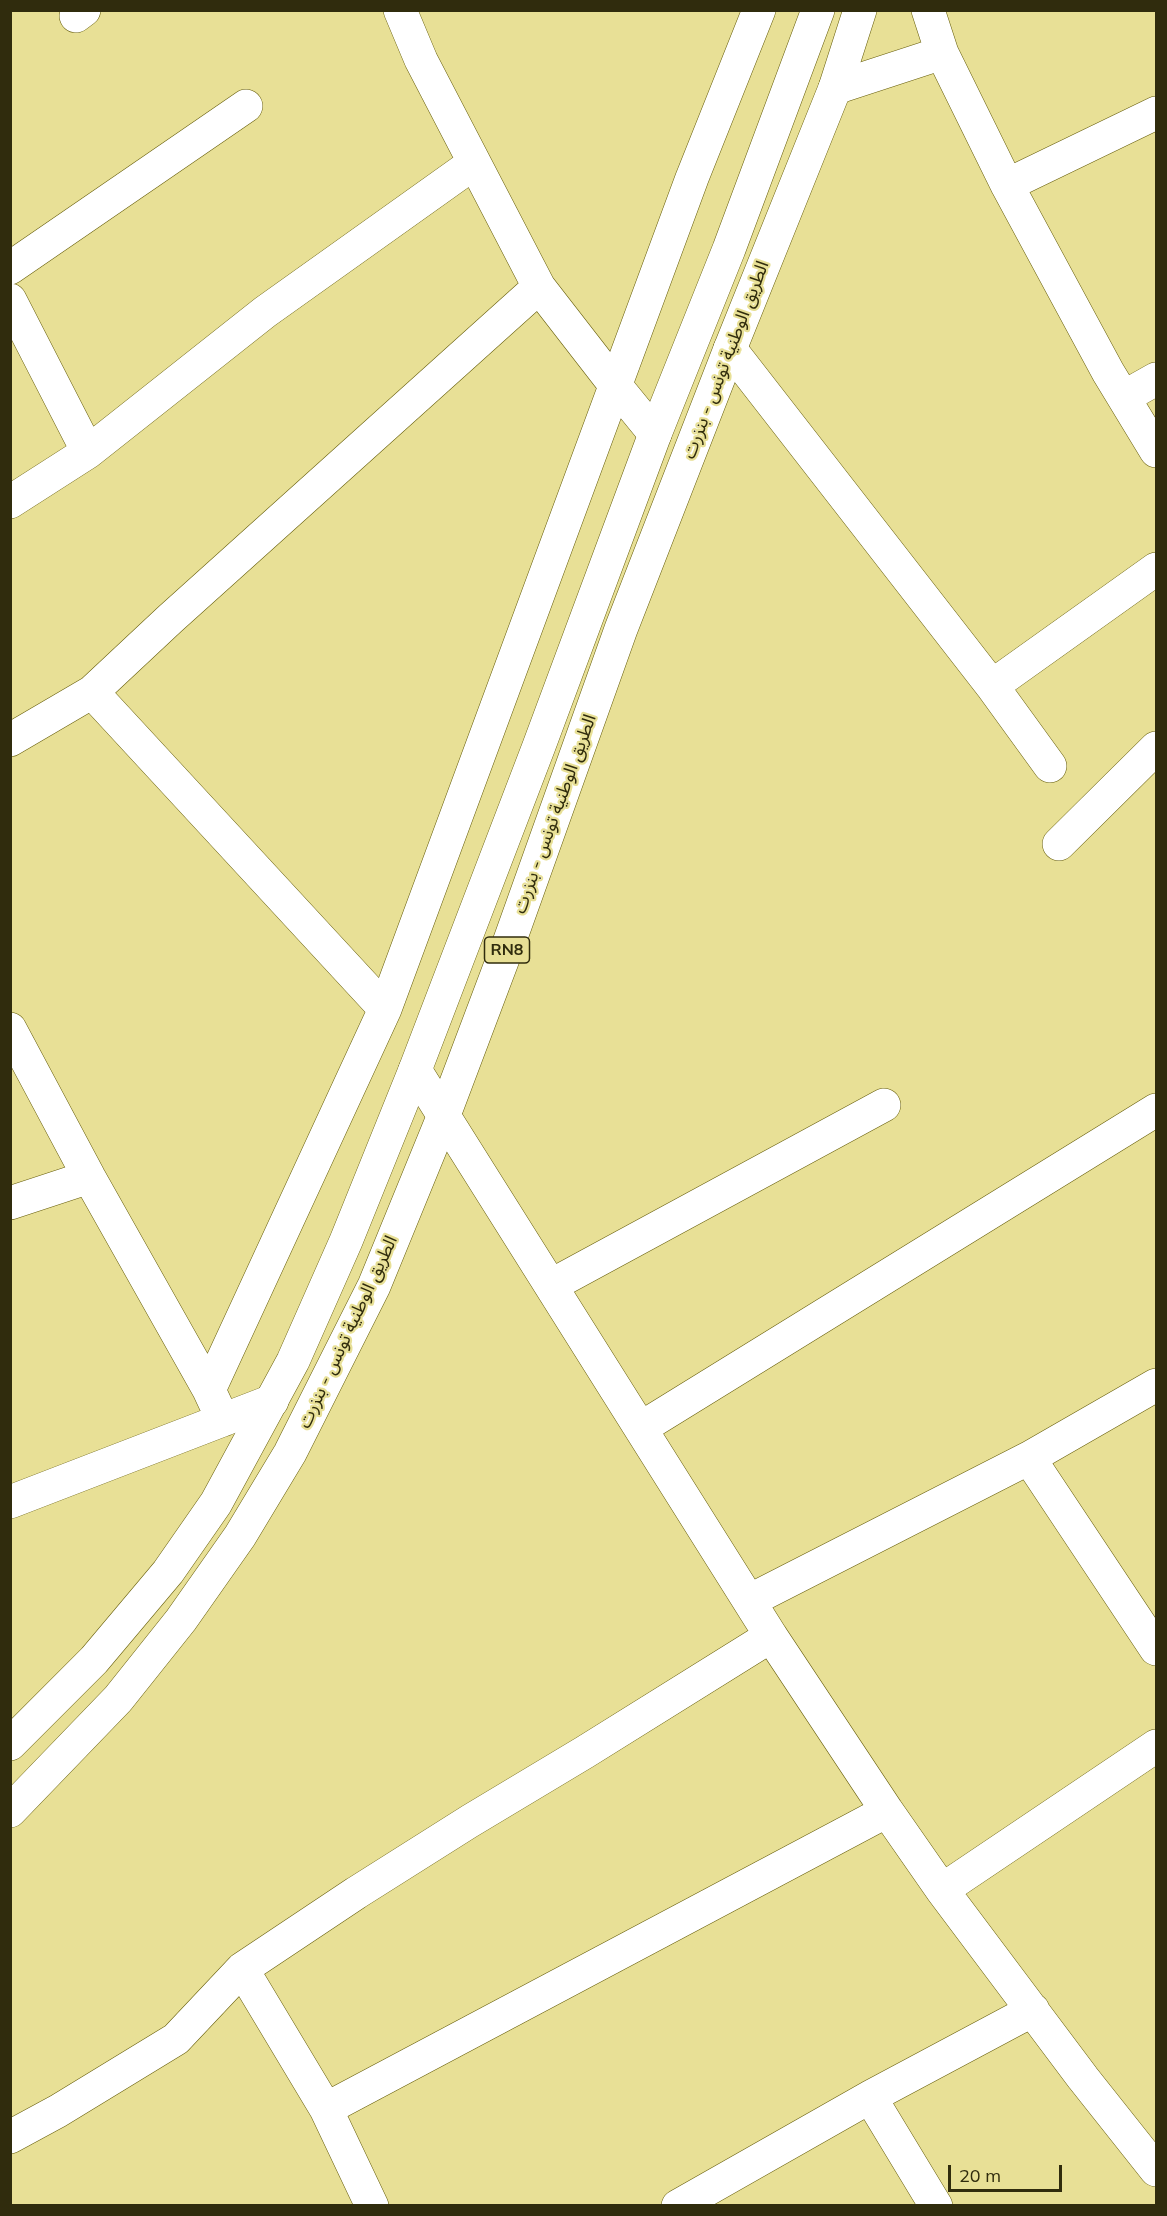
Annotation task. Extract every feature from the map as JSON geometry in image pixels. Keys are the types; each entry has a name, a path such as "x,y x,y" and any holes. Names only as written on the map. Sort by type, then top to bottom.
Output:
{"street":[{"path":"400,10 422,60 539,287 655,434"},
{"path":"209,1390 385,1009 692,178 759,10"},
{"name":"الطريق الوطنية تونس - بنزرت","path":"10,1744 94,1660 168,1572 216,1503 293,1361 346,1241 415,1070 655,434 819,10"},
{"name":"الطريق الوطنية تونس - بنزرت","path":"10,1810 118,1700 181,1620 240,1536 290,1453 374,1286 444,1115 510,940 621,629 835,88 860,10"},
{"path":"928,10 942,53 1007,185 1108,372 1156,451"},
{"path":"835,88 942,53"},
{"path":"10,268 246,106"},
{"path":"1007,185 1156,113"},
{"path":"10,502 88,452 266,312 474,163"},
{"path":"752,187 787,206"},
{"path":"10,740 92,692 539,287"},
{"path":"10,300 88,452"},
{"path":"730,349 992,686 1050,766"},
{"path":"1124,397 1156,379"},
{"path":"992,686 1156,569"},
{"path":"92,692 385,1009"},
{"path":"1059,844 1156,748"},
{"path":"10,1029 89,1177 209,1390 223,1420"},
{"path":"415,1070 771,1636 887,1811 942,1890 1083,2078 1151,2152"},
{"path":"552,1286 884,1105"},
{"path":"641,1428 1156,1110"},
{"path":"10,1203 89,1177"},
{"path":"749,1601 1029,1458 1156,1385"},
{"path":"10,1502 272,1401"},
{"path":"1029,1458 1156,1649"},
{"path":"10,2137 58,2111 176,2039 242,1969 356,1893 771,1636"},
{"path":"942,1890 1156,1746"},
{"path":"326,2109 887,1811"},
{"path":"242,1969 326,2109 372,2205"},
{"path":"678,2205 870,2097 1033,2010"},
{"path":"870,2097 936,2205"}]}
